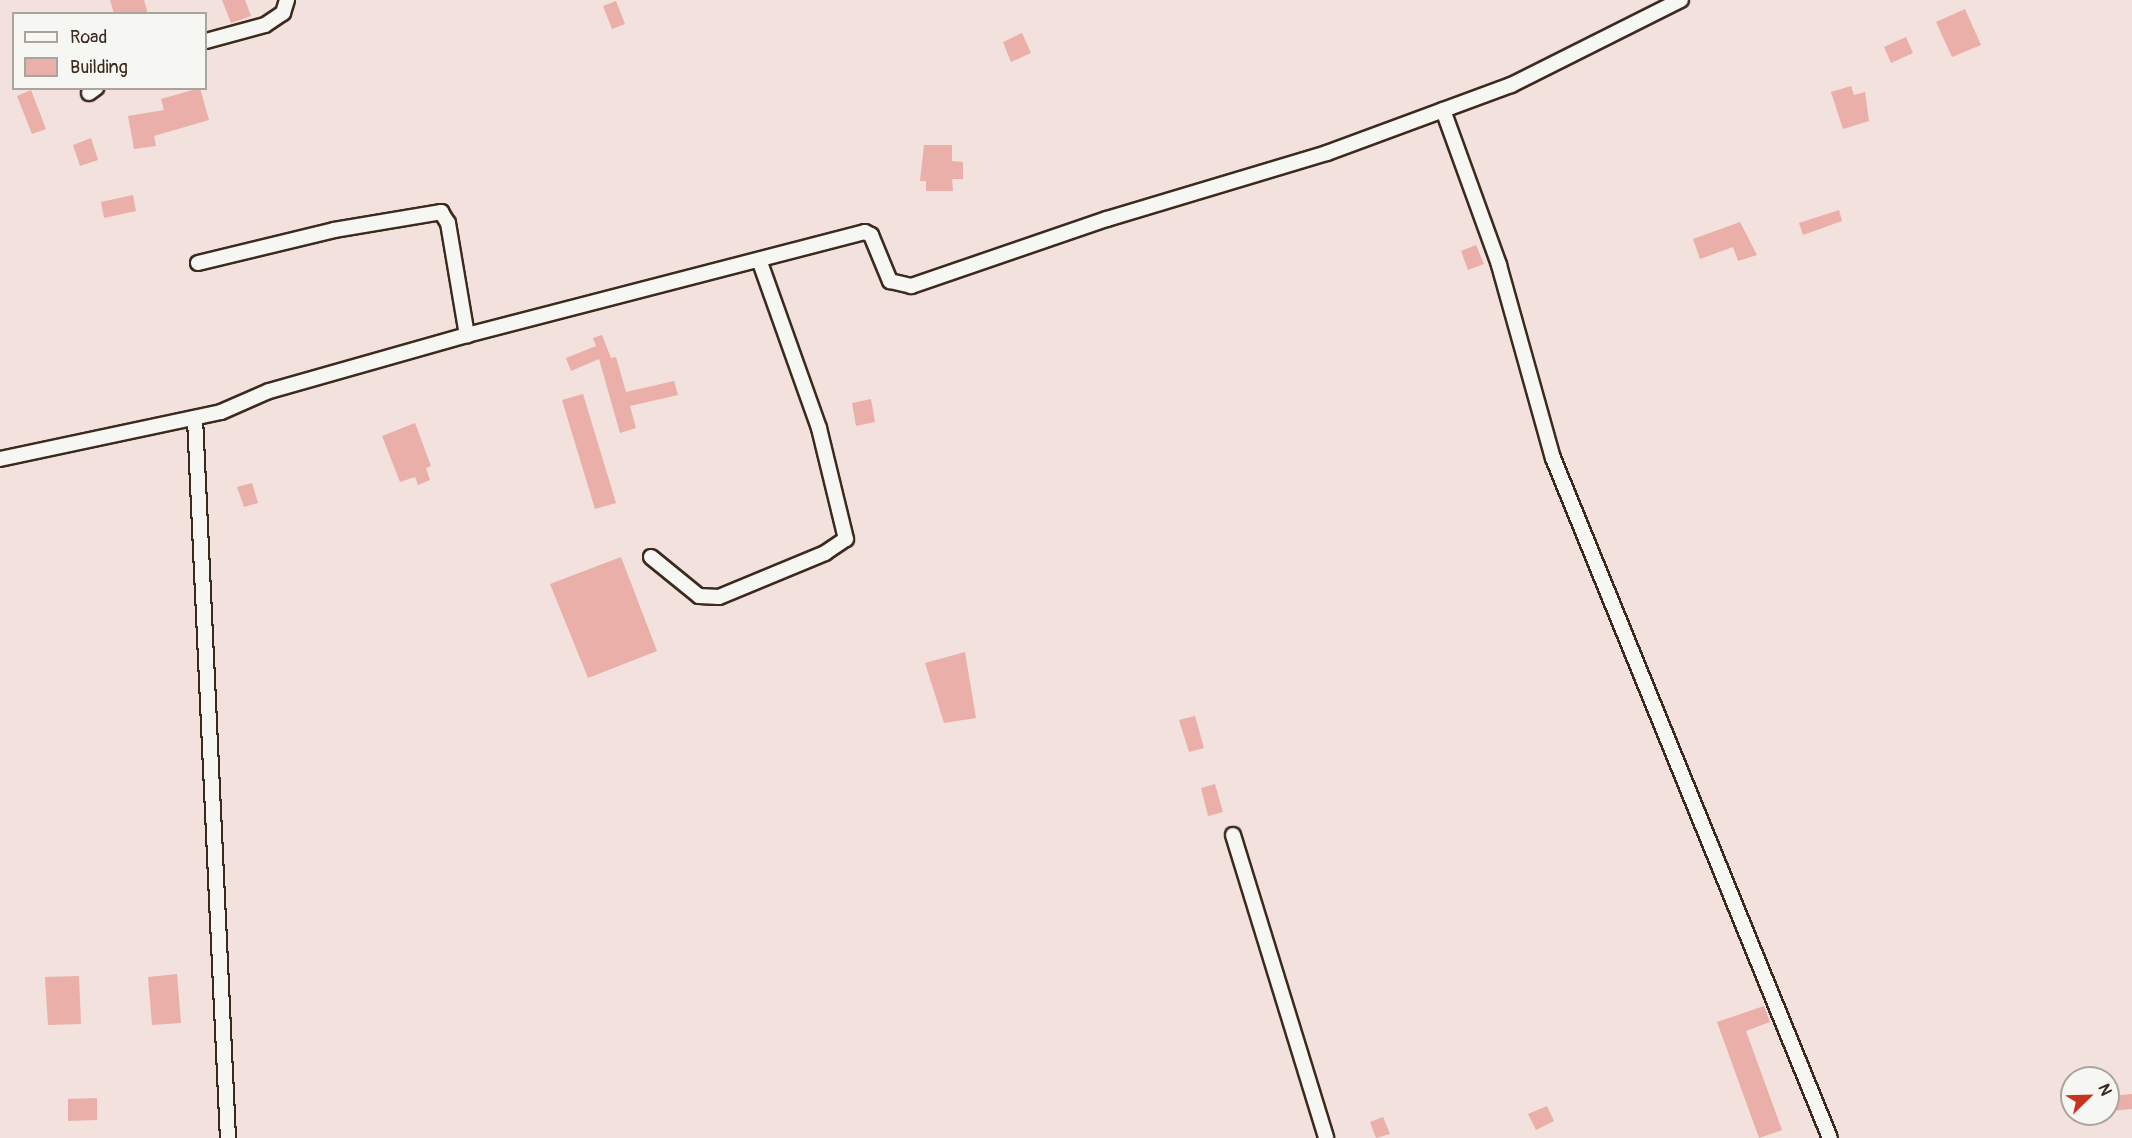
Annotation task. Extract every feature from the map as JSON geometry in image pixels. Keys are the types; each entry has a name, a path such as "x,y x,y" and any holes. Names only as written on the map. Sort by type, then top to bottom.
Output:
{"street":[{"path":"207,41 266,25 283,13 287,0"},
{"path":"0,459 195,418 269,391 467,335 760,262 865,232 871,235 890,281 911,286 1107,219 1328,153 1532,75 1681,0"},
{"path":"1443,110 1499,265 1553,458 1830,1138"},
{"path":"198,263 334,230 441,212 448,223 467,335"},
{"path":"651,557 699,596 719,597 825,553 846,539 819,428 760,262"},
{"path":"195,418 228,1138"},
{"path":"1233,835 1326,1138"}],"building":[{"path":"110,0 144,0 147,12 113,12"},
{"path":"222,0 245,0 251,16 231,23"},
{"path":"616,1 625,24 612,29 603,6"},
{"path":"1965,9 1981,45 1952,57 1936,22"},
{"path":"1022,33 1031,53 1011,62 1003,42"},
{"path":"1906,37 1913,53 1891,63 1884,47"},
{"path":"1851,86 1854,95 1865,92 1869,121 1843,129 1831,92"},
{"path":"31,90 46,129 32,134 17,96"},
{"path":"201,90 209,120 154,136 156,146 134,149 128,116 164,110 161,99"},
{"path":"91,138 98,160 80,166 73,145"},
{"path":"924,145 952,145 952,161 963,162 963,179 952,179 953,191 926,191 926,181 920,181"},
{"path":"133,195 136,211 104,218 101,202"},
{"path":"1839,210 1842,221 1803,235 1799,223"},
{"path":"1740,222 1757,255 1738,261 1733,247 1700,259 1693,239"},
{"path":"1476,245 1484,264 1468,270 1461,251"},
{"path":"602,335 611,358 616,357 626,392 674,381 678,395 630,406 636,428 620,433 599,359 571,371 566,358 596,346 593,338"},
{"path":"583,394 616,503 595,509 562,400"},
{"path":"871,399 875,422 856,426 852,403"},
{"path":"415,423 431,466 426,468 430,480 418,485 415,477 400,482 382,436"},
{"path":"252,483 258,503 244,507 237,487"},
{"path":"621,557 657,651 588,678 550,584"},
{"path":"965,652 976,718 944,723 925,663"},
{"path":"1195,716 1204,748 1189,752 1179,720"},
{"path":"1215,784 1223,812 1208,816 1201,788"},
{"path":"177,974 181,1023 152,1025 148,977"},
{"path":"79,976 81,1024 48,1025 45,977"},
{"path":"1764,1006 1770,1022 1746,1031 1782,1130 1759,1138 1717,1022"},
{"path":"2132,1094 2132,1109 2120,1110 2120,1095"},
{"path":"97,1098 97,1120 68,1121 68,1099"},
{"path":"1547,1106 1554,1121 1536,1130 1528,1114"},
{"path":"1383,1117 1390,1134 1376,1138 1370,1122"}]}
